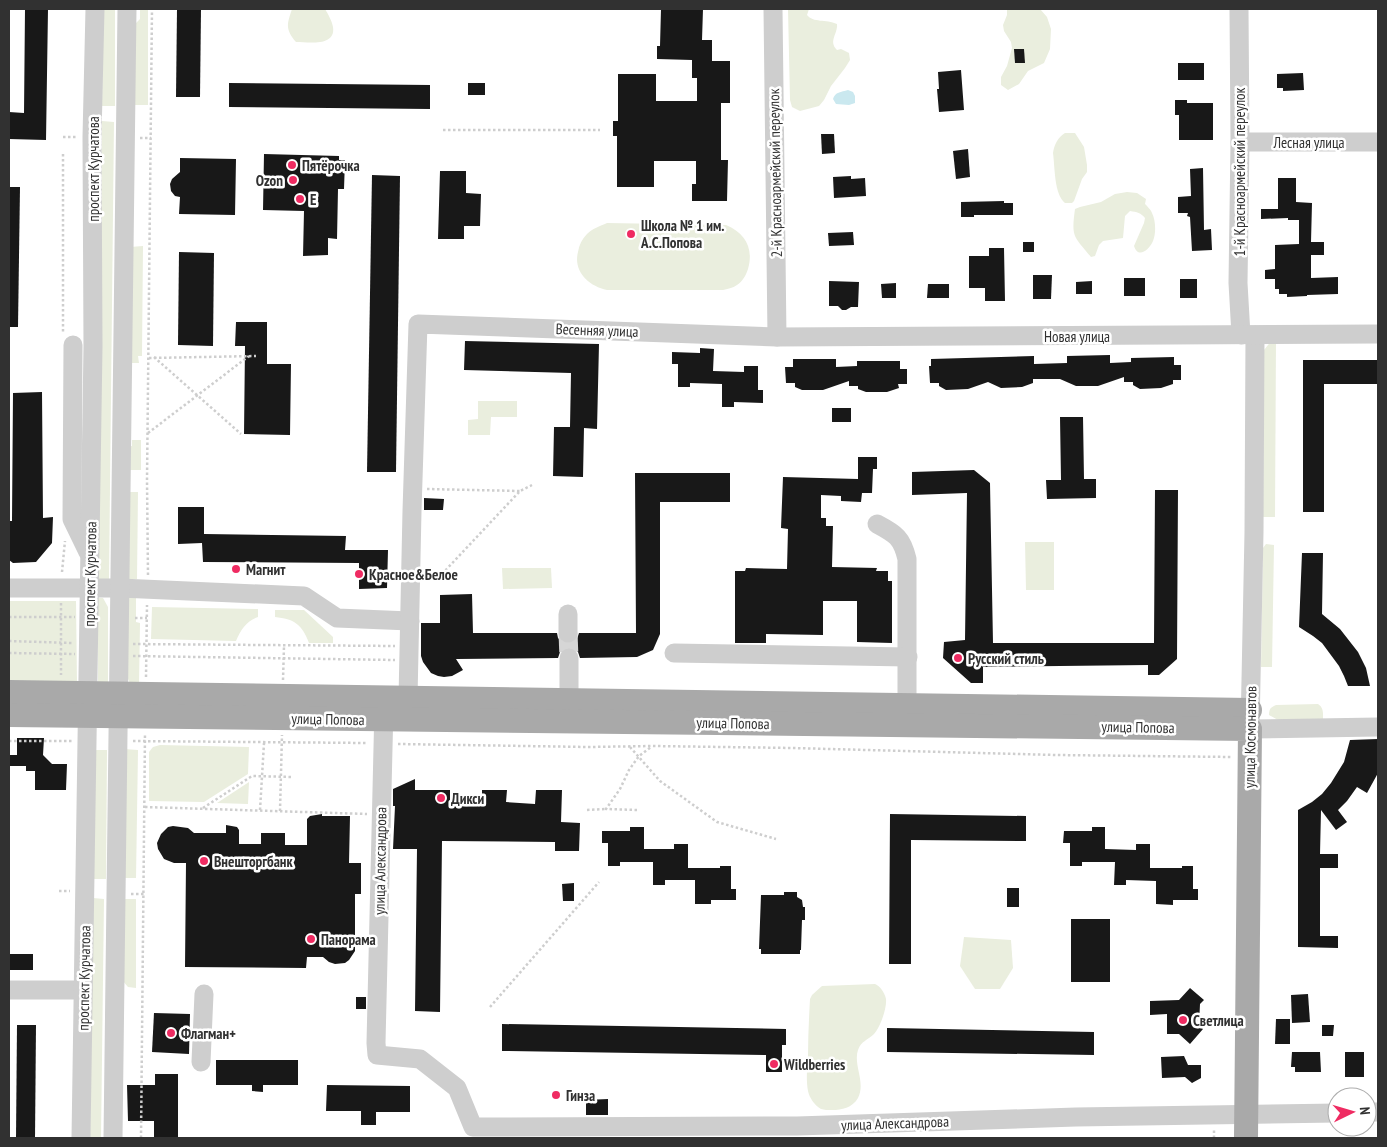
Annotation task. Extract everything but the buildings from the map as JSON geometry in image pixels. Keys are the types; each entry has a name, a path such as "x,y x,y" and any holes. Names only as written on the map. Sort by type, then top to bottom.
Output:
{"main road":[{"name":"улица Попова","path":"9,692 119,693 383,708 1250,720"},
{"name":"улица Попова","path":"9,715 119,717 383,708 408,698 907,705 1250,720"},
{"name":"улица Космонавтов","path":"1246,1138 1250,720"}],"street":[{"name":"проспект Курчатова","path":"81,1138 90,588 93,346 92,138 95,9"},
{"name":"проспект Курчатова","path":"114,1138 127,9"},
{"name":"2-й Красноармейский переулок","path":"773,9 777,337"},
{"name":"1-й Красноармейский переулок","path":"1239,9 1238,283 1248,335"},
{"name":"Лесная улица","path":"1240,142 1378,142"},
{"name":"Весенняя улица","path":"414,488 418,324 777,337"},
{"name":"Новая улица","path":"777,337 1378,334"},
{"name":"улица Космонавтов","path":"1248,335 1254,541 1250,720"},
{"path":"73,345 72,519 90,555"},
{"path":"408,698 414,488"},
{"path":"877,524 898,537 904,546 907,559 907,705"},
{"path":"9,588 120,588 304,596 337,618 410,621"},
{"path":"568,614 568,633"},
{"path":"674,653 908,657"},
{"path":"569,658 569,700"},
{"name":"улица Александрова","path":"383,708 377,1056 420,1059 457,1088 473,1127 797,1132 1066,1118 1327,1113"},
{"name":"улица Попова","path":"1250,720 1378,727"},
{"path":"9,990 83,990"},
{"path":"201,1062 204,994"}],"path":[{"path":"443,130 600,130"},
{"path":"148,433 249,356"},
{"path":"149,358 256,356"},
{"path":"154,357 241,434"},
{"path":"442,574 520,491 532,485"},
{"path":"414,488 520,491"},
{"path":"9,641 89,649"},
{"path":"9,653 89,649"},
{"path":"120,650 409,654"},
{"path":"120,650 409,654"},
{"path":"9,741 87,742"},
{"path":"118,741 588,747 652,746 1056,755 1249,757"},
{"path":"260,810 264,743"},
{"path":"606,809 639,756 652,746"},
{"path":"630,747 660,781 717,822 776,839"},
{"path":"202,808 252,776 292,777"},
{"path":"145,807 381,814"},
{"path":"587,810 637,810"},
{"path":"490,1007 599,882"}],"green space":[{"path":"103,9 115,9 115,106 102,106"},
{"path":"140,9 148,9 148,105 133,105 133,26 140,19"},
{"path":"292,9 325,9 333,27 333,33 330,38 326,41 314,43 296,42 288,26"},
{"path":"788,9 809,9 807,15 813,19 837,24 833,40 834,47 837,50 841,49 849,53 850,60 819,106 800,111 792,107 790,100"},
{"path":"1007,9 1040,9 1047,17 1051,29 1050,49 1044,63 1028,71 1019,84 1008,90 1001,85 1001,77 1007,66 1012,48 1003,25"},
{"path":"102,121 114,122 109,579 96,579"},
{"path":"1065,133 1075,133 1084,147 1087,165 1087,172 1072,203 1065,203 1061,199 1057,187 1053,153 1058,139"},
{"path":"1137,193 1146,199 1145,204 1153,216 1155,224 1153,241 1144,252 1141,253 1136,250 1134,246 1145,218 1139,213 1130,211 1125,216 1123,238 1103,241 1099,245 1095,256 1091,257 1075,236 1073,226 1075,209 1101,202 1115,194"},
{"path":"607,223 726,225 733,228 743,237 749,248 750,261 748,269 744,278 739,283 734,287 723,290 607,290 600,288 588,281 580,271 577,259 578,249 582,240 589,232"},
{"path":"143,246 142,356 138,356 139,363 132,363 130,247"},
{"path":"1272,340 1276,340 1275,517 1263,517 1264,350"},
{"path":"478,401 517,401 517,417 491,417 490,435 468,435 468,420 478,419"},
{"path":"132,440 141,440 141,470 127,470 127,447 132,446"},
{"path":"128,492 138,492 137,579 126,579"},
{"path":"1025,542 1054,542 1054,590 1026,590"},
{"path":"1266,544 1274,545 1272,667 1261,667 1263,548"},
{"path":"502,568 551,568 552,588 503,589"},
{"path":"128,596 136,596 136,622 140,623 139,686 130,683 128,679"},
{"path":"98,598 103,598 108,607 108,682 98,686"},
{"path":"9,601 76,601 77,684 9,683"},
{"path":"152,607 258,609 258,617 245,626 236,641 151,639"},
{"path":"275,610 304,610 333,637 333,643 309,643 300,627 287,619 275,617"},
{"path":"1318,704 1322,709 1323,720 1278,720 1269,715 1269,711 1276,705"},
{"path":"160,745 249,747 248,774 204,802 149,801 149,752 153,747"},
{"path":"124,749 138,750 136,878 121,878"},
{"path":"95,750 107,750 106,879 93,879"},
{"path":"249,782 248,804 217,803"},
{"path":"93,898 104,899 101,1138 90,1138"},
{"path":"122,899 136,899 136,988 128,987 122,980"},
{"path":"964,937 1011,940 1013,968 1000,989 975,989 960,966"},
{"path":"875,984 885,994 885,1007 881,1023 876,1031 858,1050 857,1062 861,1086 858,1098 853,1104 843,1109 821,1109 811,1099 807,1087 810,999 822,986"}],"water":[{"path":"848,90 853,92 855,103 849,105 836,104 833,99 835,95"}],"tunnel":[{"path":"568,633 569,658"}],"place":[{"name":"Пятёрочка","path":"292,165"},
{"name":"Ozon","path":"293,180"},
{"name":"Е","path":"300,199"},
{"name":"Школа № 1 им. А.С.Попова","path":"631,234"},
{"name":"Магнит","path":"236,569"},
{"name":"Красное&Белое","path":"359,574"},
{"name":"Русский стиль","path":"958,658"},
{"name":"Дикси","path":"441,798"},
{"name":"Внешторгбанк","path":"204,861"},
{"name":"Панорама","path":"311,939"},
{"name":"Светлица","path":"1183,1020"},
{"name":"Флагман+","path":"171,1033"},
{"name":"Wildberries","path":"774,1064"},
{"name":"Гинза","path":"556,1095"}]}
